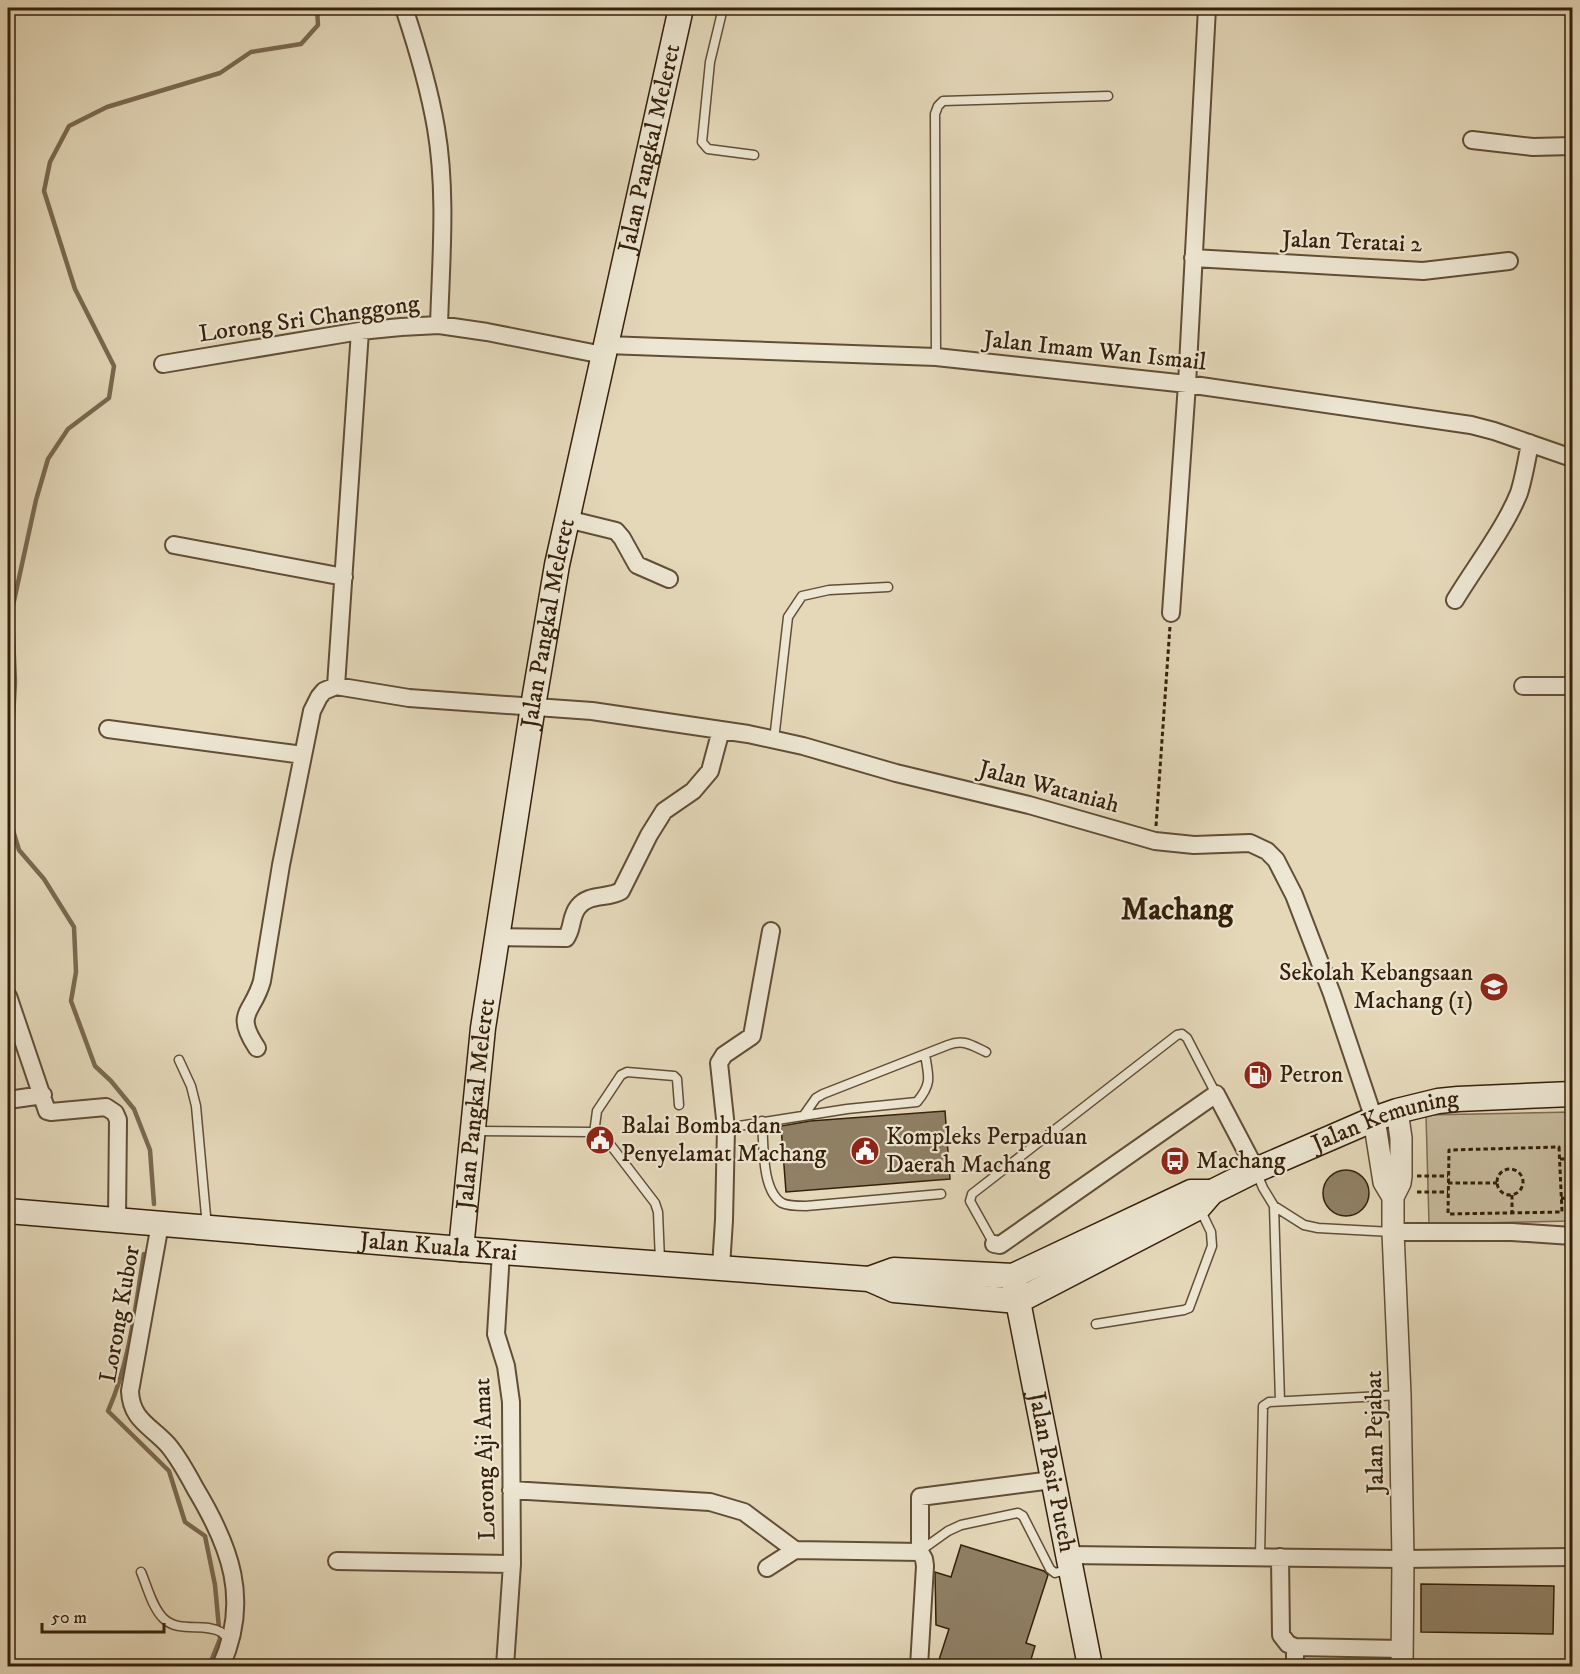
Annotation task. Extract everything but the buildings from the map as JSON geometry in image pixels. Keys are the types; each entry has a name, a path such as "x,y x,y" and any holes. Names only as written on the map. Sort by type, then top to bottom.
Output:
{"main road":[{"name":"Jalan Pangkal Meleret","path":"461,1249 483,1028 533,706 567,519 681,8"},
{"name":"Jalan Kemuning","path":"1014,1276 1397,1111 1448,1100 1572,1094"},
{"name":"Jalan Kemuning","path":"1018,1301 1200,1197"},
{"name":"Jalan Kuala Krai","path":"8,1210 461,1249 869,1279 894,1290 1018,1301"},
{"name":"Jalan Kuala Krai","path":"869,1279 894,1270 1014,1276"},
{"name":"Jalan Pasir Puteh","path":"1014,1276 1090,1666"}],"street":[{"path":"404,8 418,48 436,129 442,203 439,325"},
{"path":"1171,613 1207,8"},
{"path":"1472,140 1533,147 1572,146"},
{"name":"Jalan Teratai 2","path":"1193,258 1423,271 1509,261"},
{"name":"Lorong Sri Changgong","path":"163,364 360,331 439,325 604,350"},
{"path":"257,1047 246,1029 245,1016 257,996 262,981 281,865 315,704 324,692 336,686 360,331"},
{"name":"Jalan Imam Wan Ismail","path":"604,350 936,357 1186,384 1471,425 1572,458"},
{"path":"1455,600 1503,524 1517,496 1530,443"},
{"path":"567,519 616,531 637,565 669,579"},
{"path":"174,545 344,577"},
{"name":"Jalan Wataniah","path":"336,686 409,698 592,711 721,730 774,740 896,773 1029,805 1155,841 1194,845 1250,843 1267,850 1276,860 1294,895 1332,994 1374,1119"},
{"path":"1523,686 1572,686"},
{"path":"108,729 303,755"},
{"path":"497,937 566,938 570,933 573,916 582,902 621,891 649,835 664,811 693,791 710,771 721,730"},
{"path":"721,1267 726,1128 719,1063 724,1055 752,1036 771,932"},
{"path":"8,996 47,1109 50,1112 106,1107 115,1113 119,1132 117,1219"},
{"path":"994,1244 1000,1245 1216,1094 1256,1170"},
{"path":"8,1100 44,1095"},
{"name":"Jalan Pejabat","path":"1397,1111 1401,1138 1393,1232 1400,1395 1402,1658"},
{"name":"Jalan Pejabat","path":"1374,1119 1384,1182 1397,1188"},
{"name":"Lorong Kubor","path":"160,1224 130,1391 131,1406 138,1418 167,1444 178,1458 220,1531 227,1552 234,1591 234,1632 221,1666"},
{"path":"1393,1232 1512,1232 1572,1236"},
{"name":"Lorong Aji Amat","path":"501,1252 496,1334 506,1366 511,1402 512,1564 505,1666"},
{"path":"919,1666 925,1566 920,1552 921,1496 1052,1480"},
{"path":"511,1490 702,1501 740,1510 795,1550"},
{"path":"766,1568 795,1550 920,1552"},
{"path":"1069,1562 1260,1557 1572,1557"},
{"path":"1280,1557 1281,1635 1288,1644 1295,1647 1402,1658"},
{"path":"337,1561 512,1564"},
{"path":"1295,1647 1295,1666"}],"lane":[{"path":"723,8 710,62 702,142 708,150 754,155"},
{"path":"936,357 935,114 938,106 943,101 1108,96"},
{"path":"774,740 788,617 802,596 830,590 888,587"},
{"path":"994,1244 970,1201 972,1194 1177,1035 1182,1034 1187,1038 1216,1094"},
{"path":"804,1115 816,1098 822,1094 958,1041 969,1043 986,1052"},
{"path":"726,1128 804,1115 917,1102 927,1090 928,1074 925,1054"},
{"path":"179,1060 191,1086 196,1106 207,1228"},
{"path":"594,1133 597,1111 620,1077 627,1072 674,1076 677,1079 679,1105"},
{"path":"762,1121 768,1184 773,1195 784,1204 806,1206 941,1194"},
{"path":"472,1131 594,1133 604,1138 658,1208 660,1263"},
{"path":"1256,1170 1274,1206 1304,1225 1318,1228 1393,1232"},
{"path":"1096,1324 1189,1308 1212,1246 1211,1232 1200,1197"},
{"path":"1274,1206 1280,1401"},
{"path":"1260,1557 1262,1408 1267,1403 1280,1401 1400,1395"},
{"path":"920,1552 961,1525 1018,1513 1023,1516 1050,1569 1055,1573 1069,1562"},
{"path":"141,1572 157,1609 166,1621 177,1626 207,1628 222,1632 231,1642"}],"path":[{"path":"1155,841 1171,613"},
{"path":"1559,1147 1562,1212 1448,1215 1448,1176 1449,1150 1559,1147"},
{"path":"1560,1159 1572,1159"},
{"path":"1513,1168 1523,1178 1523,1187 1512,1195 1503,1193 1497,1183 1497,1178 1503,1170 1513,1168"},
{"path":"1397,1188 1448,1176"},
{"path":"1448,1183 1497,1183"},
{"path":"1397,1188 1448,1192"},
{"path":"1512,1195 1512,1232"},
{"path":"1562,1198 1572,1199"}],"shaded area":[{"path":"1572,1112 1572,1221 1429,1224 1426,1115"}],"waterway":[{"path":"8,809 15,682 12,610 36,500 48,459 68,429 109,398 114,366 75,289 44,191 50,162 69,126 107,107 220,73 251,52 301,44 318,25 317,8"},
{"path":"8,814 19,850 44,879 74,927 76,972 71,1001 95,1066 134,1109 150,1150 154,1204"},
{"path":"144,1254 127,1354 108,1411 169,1471 185,1522 205,1536 215,1585 220,1639 209,1666"}],"place":[{"name":"Sekolah Kebangsaan Machang (1)","path":"1494,987"},
{"name":"Petron","path":"1258,1075"},
{"name":"Balai Bomba dan Penyelamat Machang","path":"600,1140"},
{"name":"Kompleks Perpaduan Daerah Machang","path":"865,1151"},
{"name":"Machang","path":"1175,1161"}],"district":[{"name":"Machang","path":"1177,910"}]}
